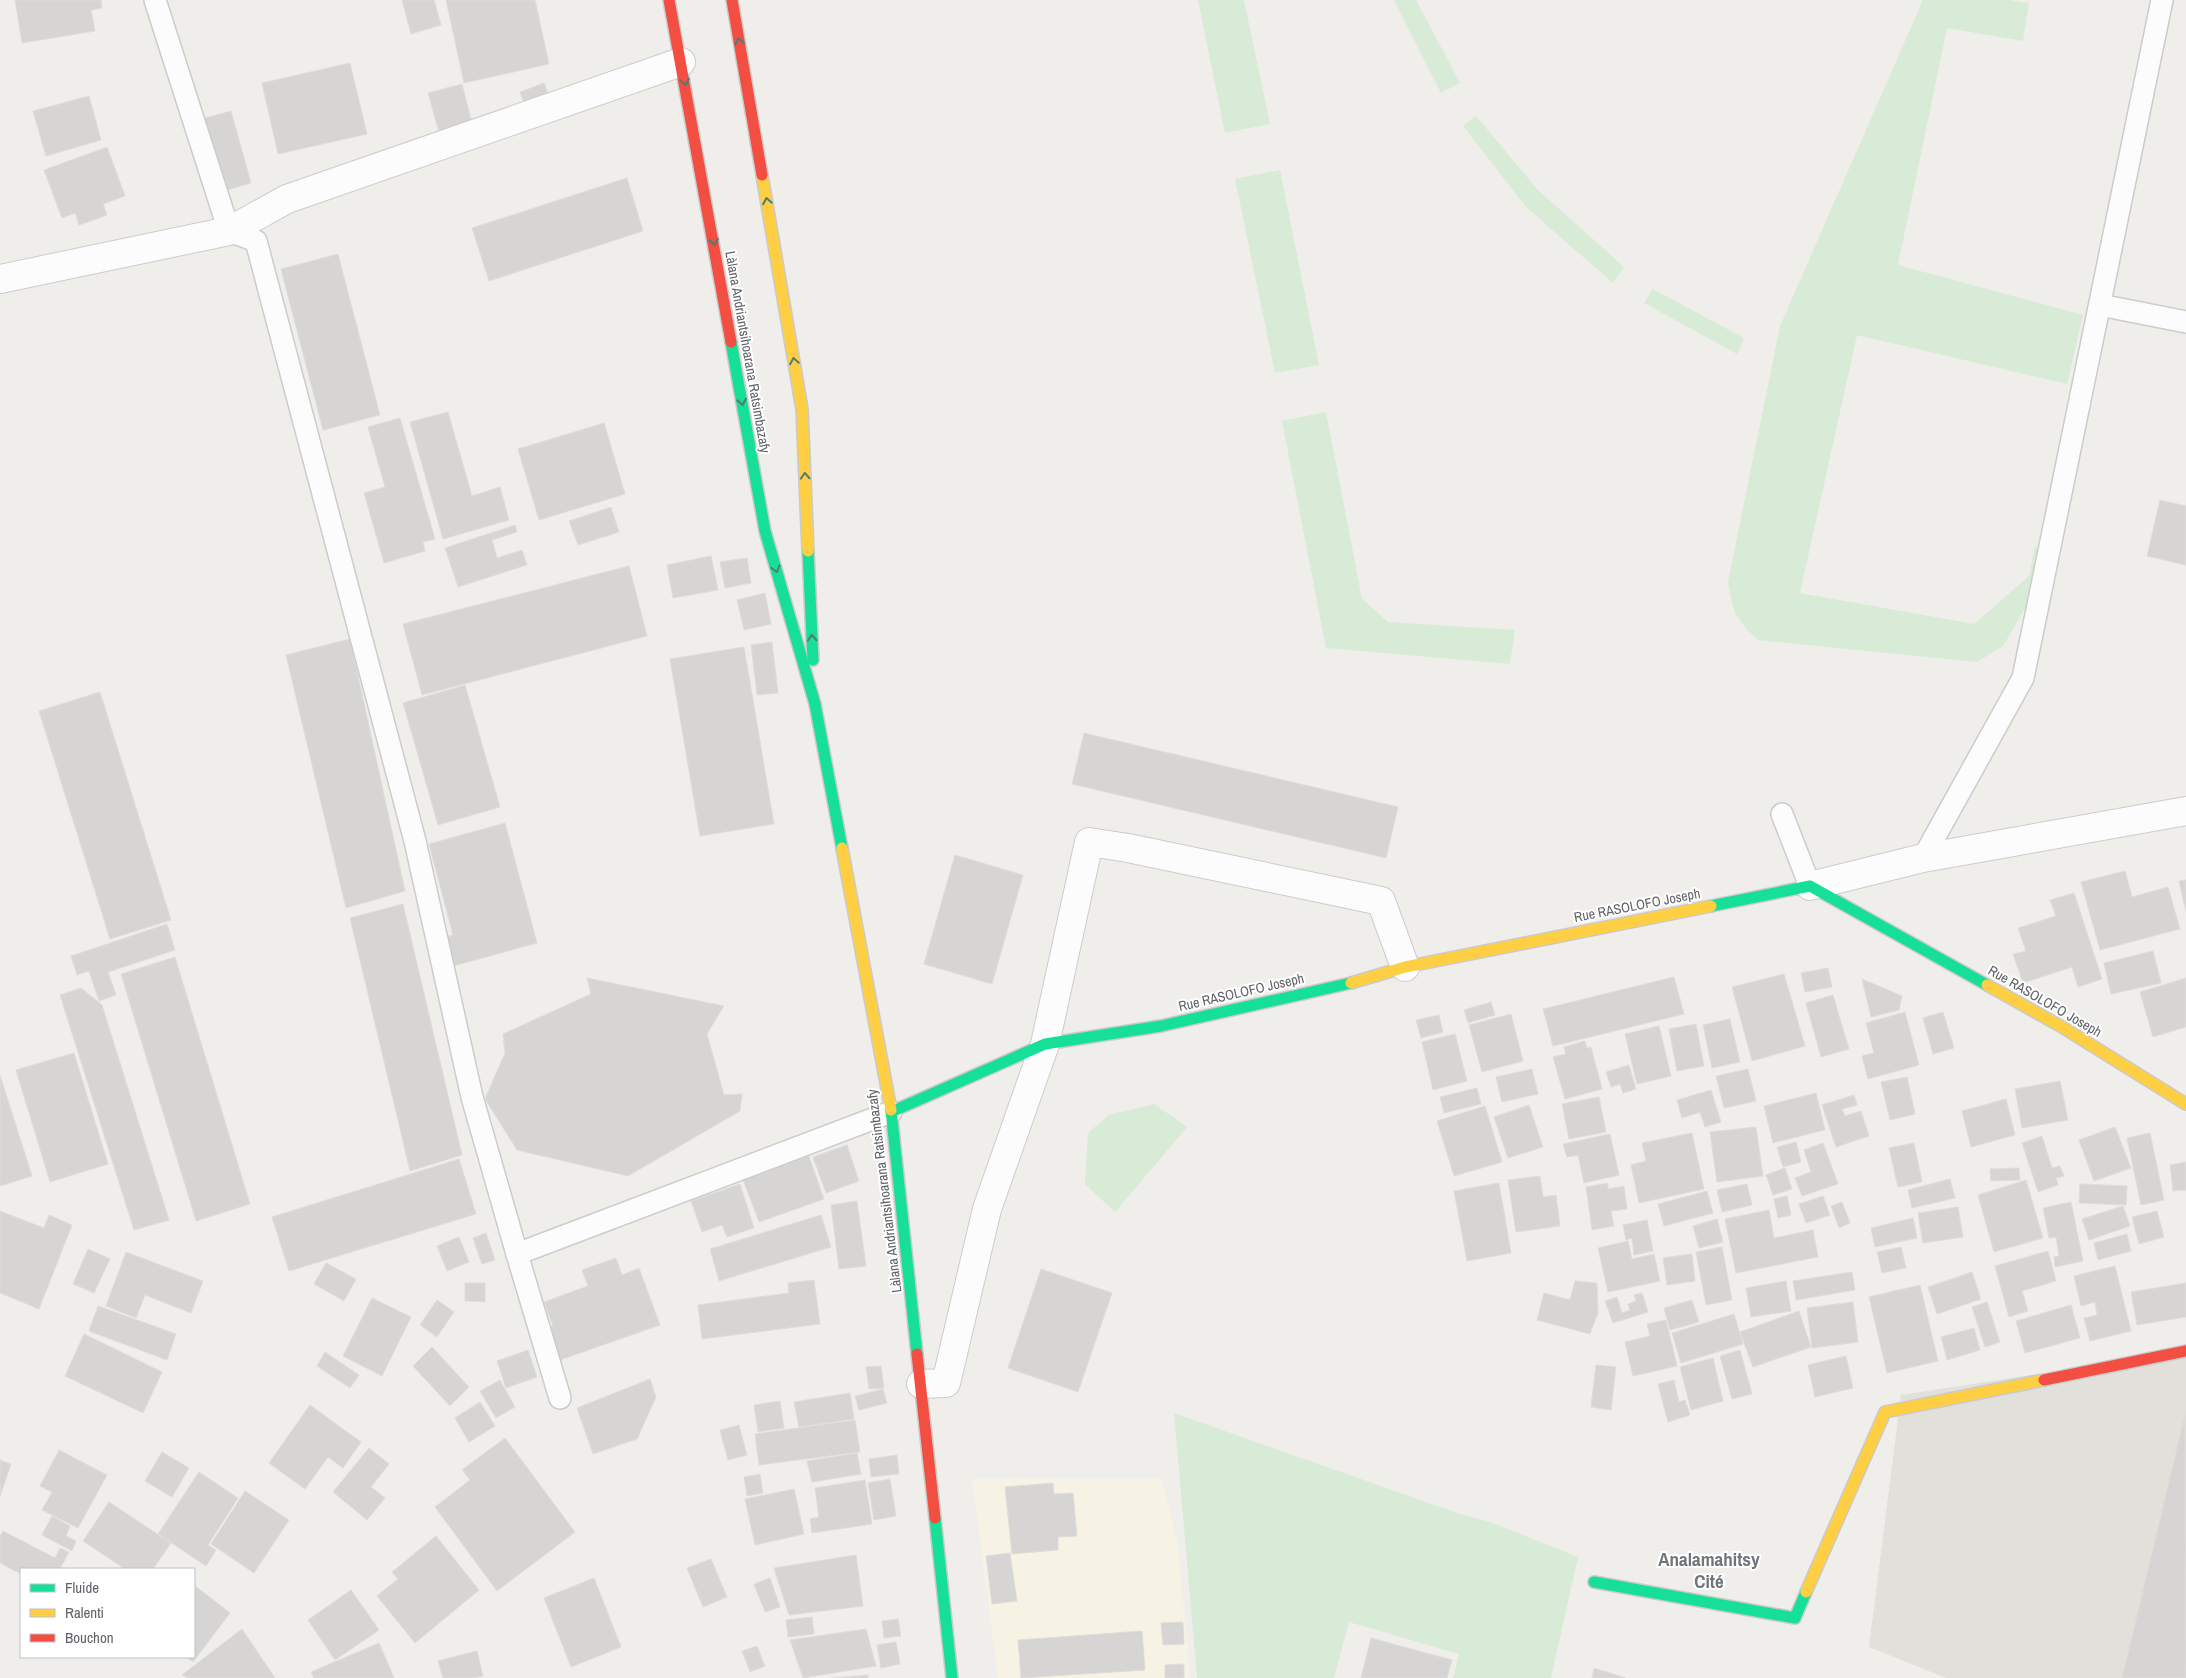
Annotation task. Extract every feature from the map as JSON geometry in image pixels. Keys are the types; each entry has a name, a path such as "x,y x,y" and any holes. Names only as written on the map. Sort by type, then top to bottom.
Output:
{"main road":[{"name":"Làlana Andriantsihoarana Ratsimbazafy","path":"669,0 682,62 765,531 815,704 891,1112 952,1678"},
{"name":"Làlana Andriantsihoarana Ratsimbazafy","path":"732,0 802,409 815,704"},
{"name":"Rue RASOLOFO Joseph","path":"891,1112 1044,1044 1161,1026 1353,982 1405,967 1810,886 2062,1027 2186,1104"},
{"path":"1594,1582 1795,1618 1885,1412 2186,1351"}],"street":[{"path":"0,279 229,231 287,199 682,62"},
{"path":"1810,886 1923,858 2186,811"},
{"path":"921,1384 946,1384 987,1209 1044,1044 1088,842 1128,848 1381,902 1405,967"}],"lane":[{"path":"155,0 229,231 256,241 415,841 472,1097 560,1398"},
{"path":"1923,858 2023,678 2162,0"},
{"path":"2100,305 2186,322"},
{"path":"1782,814 1810,886"},
{"path":"517,1254 891,1112"}],"shaded area":[{"path":"2186,1351 2186,1678 1946,1678 1869,1647 1901,1395"},
{"path":"972,1479 1162,1479 1178,1545 1190,1678 998,1678"}],"green space":[{"path":"1198,0 1244,0 1270,124 1225,133"},
{"path":"1394,0 1416,0 1460,83 1441,93"},
{"path":"1923,0 2009,0 2029,3 2023,41 1947,28 1898,265 2083,315 2067,384 1857,335 1800,593 1974,624 2029,576 2035,546 2041,556 2033,595 2003,646 1977,662 1758,640 1744,626 1736,614 1728,582 1780,326"},
{"path":"1476,116 1538,190 1624,267 1613,283 1527,208 1463,126"},
{"path":"1280,170 1319,365 1275,373 1235,179"},
{"path":"1653,289 1744,338 1737,354 1644,303"},
{"path":"1326,412 1362,599 1388,622 1515,630 1510,664 1326,648 1282,421"},
{"path":"1154,1104 1187,1127 1115,1212 1085,1184 1088,1133 1109,1115"},
{"path":"1174,1413 1457,1513 1490,1522 1578,1557 1551,1678 1453,1678 1459,1654 1349,1622 1334,1678 1197,1678"}],"building":[{"path":"15,0 101,0 102,8 91,10 95,31 22,43"},
{"path":"402,0 434,0 441,25 411,34"},
{"path":"446,0 535,0 549,64 464,83"},
{"path":"350,63 367,134 278,154 262,83"},
{"path":"544,83 551,101 527,110 520,92"},
{"path":"462,84 472,123 439,132 428,93"},
{"path":"89,96 101,140 46,156 33,111"},
{"path":"231,111 251,183 220,192 201,119"},
{"path":"107,147 125,196 103,204 107,215 79,225 75,213 62,218 44,170"},
{"path":"627,178 643,231 489,281 472,228"},
{"path":"338,254 380,415 323,430 281,269"},
{"path":"448,412 472,496 500,487 509,520 443,539 410,422"},
{"path":"400,418 435,539 423,542 425,551 384,563 364,493 385,487 368,427"},
{"path":"604,423 625,494 539,520 518,449"},
{"path":"2160,500 2186,506 2186,565 2147,556"},
{"path":"611,507 619,532 578,545 569,521"},
{"path":"515,525 517,532 492,540 497,558 522,550 527,565 458,587 445,548"},
{"path":"711,556 718,590 673,598 667,565"},
{"path":"747,558 751,583 725,588 720,562"},
{"path":"629,566 647,636 422,695 403,624"},
{"path":"765,593 771,624 744,630 737,600"},
{"path":"350,639 405,891 346,908 286,655"},
{"path":"772,642 778,693 757,695 751,645"},
{"path":"744,647 774,824 700,836 670,659"},
{"path":"465,685 500,807 438,825 403,703"},
{"path":"100,692 171,920 110,939 39,711"},
{"path":"1084,733 1398,807 1386,858 1072,784"},
{"path":"505,823 537,943 446,968 438,939 453,935 429,844"},
{"path":"955,855 1023,875 992,984 924,964"},
{"path":"2125,871 2132,897 2168,887 2180,929 2100,950 2081,882"},
{"path":"2186,880 2186,912 2179,881"},
{"path":"2074,893 2102,979 2078,987 2072,967 2023,983 2013,954 2026,951 2018,928 2056,916 2050,900"},
{"path":"403,904 462,1155 410,1171 350,918"},
{"path":"167,924 175,950 108,972 116,995 99,1001 89,971 77,975 71,956"},
{"path":"2153,951 2161,983 2111,994 2104,963"},
{"path":"175,957 250,1204 196,1221 121,974"},
{"path":"1828,968 1832,987 1805,992 1801,973"},
{"path":"1784,974 1805,1046 1752,1061 1732,987"},
{"path":"1674,977 1684,1014 1553,1046 1543,1009"},
{"path":"587,978 724,1006 707,1034 724,1095 742,1094 740,1111 628,1176 517,1150 485,1099 505,1053 503,1034 591,994"},
{"path":"2186,978 2186,1027 2153,1037 2140,992"},
{"path":"1862,979 1902,996 1899,1010 1871,1017"},
{"path":"81,988 102,1005 169,1220 134,1230 60,995"},
{"path":"1833,995 1849,1049 1821,1057 1806,1003"},
{"path":"1491,1002 1495,1015 1468,1023 1464,1010"},
{"path":"1905,1012 1919,1065 1868,1079 1862,1056 1874,1053 1866,1023"},
{"path":"1943,1012 1954,1048 1933,1054 1923,1018"},
{"path":"1511,1014 1523,1061 1482,1072 1469,1025"},
{"path":"1439,1015 1443,1032 1421,1038 1416,1020"},
{"path":"1730,1019 1740,1062 1712,1068 1703,1025"},
{"path":"1696,1024 1704,1066 1677,1071 1669,1029"},
{"path":"1659,1026 1671,1076 1637,1084 1625,1034"},
{"path":"1455,1034 1467,1081 1433,1090 1422,1042"},
{"path":"1585,1041 1587,1048 1591,1047 1602,1089 1565,1099 1553,1057 1566,1054 1564,1047"},
{"path":"74,1053 108,1164 50,1182 16,1070"},
{"path":"1629,1065 1636,1089 1623,1093 1620,1084 1611,1087 1606,1072"},
{"path":"1532,1069 1538,1094 1502,1102 1496,1077"},
{"path":"1748,1069 1756,1101 1724,1108 1716,1076"},
{"path":"0,1075 32,1176 0,1186"},
{"path":"1907,1077 1915,1114 1890,1120 1881,1082"},
{"path":"2060,1081 2068,1120 2022,1128 2015,1089"},
{"path":"1477,1088 1481,1104 1444,1113 1440,1097"},
{"path":"1711,1090 1721,1122 1705,1127 1700,1112 1682,1118 1677,1100"},
{"path":"1816,1093 1825,1130 1773,1143 1764,1106"},
{"path":"1854,1095 1857,1105 1842,1109 1845,1116 1861,1111 1869,1136 1836,1147 1822,1105"},
{"path":"1599,1097 1606,1132 1569,1139 1562,1104"},
{"path":"2006,1099 2015,1135 1971,1147 1962,1111"},
{"path":"1529,1105 1543,1147 1508,1158 1494,1117"},
{"path":"1485,1106 1502,1162 1454,1176 1437,1121"},
{"path":"1756,1127 1763,1176 1717,1182 1710,1132"},
{"path":"2115,1127 2131,1168 2094,1181 2079,1140"},
{"path":"1692,1133 1704,1189 1639,1203 1631,1165 1646,1161 1642,1143"},
{"path":"2150,1133 2164,1200 2141,1205 2127,1138"},
{"path":"1610,1134 1619,1175 1584,1183 1578,1155 1567,1157 1563,1144"},
{"path":"2042,1136 2052,1168 2060,1166 2064,1176 2056,1178 2058,1185 2038,1192 2022,1143"},
{"path":"1796,1142 1801,1162 1783,1167 1777,1147"},
{"path":"1823,1143 1838,1184 1802,1196 1795,1178 1811,1172 1804,1150"},
{"path":"1914,1143 1922,1182 1898,1187 1889,1148"},
{"path":"847,1145 859,1181 826,1193 813,1157"},
{"path":"808,1154 824,1199 759,1222 742,1177"},
{"path":"459,1159 476,1214 289,1271 272,1217"},
{"path":"2186,1162 2186,1190 2173,1191 2170,1165"},
{"path":"1785,1168 1792,1189 1773,1195 1766,1175"},
{"path":"2019,1168 2020,1180 1991,1181 1990,1169"},
{"path":"1540,1176 1543,1197 1556,1195 1560,1226 1516,1232 1508,1180"},
{"path":"1950,1179 1955,1198 1912,1208 1908,1190"},
{"path":"2026,1180 2043,1238 1994,1252 1978,1195"},
{"path":"1499,1183 1511,1253 1467,1261 1454,1191"},
{"path":"1608,1183 1608,1189 1624,1186 1627,1209 1611,1211 1614,1226 1592,1230 1586,1187"},
{"path":"740,1184 754,1228 727,1237 722,1225 702,1232 691,1201"},
{"path":"1747,1184 1752,1205 1722,1212 1717,1190"},
{"path":"2080,1184 2127,1186 2126,1205 2079,1203"},
{"path":"1707,1191 1713,1213 1664,1226 1658,1204"},
{"path":"1787,1196 1791,1215 1778,1218 1774,1199"},
{"path":"1823,1196 1830,1215 1806,1223 1799,1204"},
{"path":"857,1201 866,1266 839,1269 831,1205"},
{"path":"1842,1202 1850,1223 1839,1228 1831,1206"},
{"path":"2071,1202 2083,1261 2055,1267 2054,1257 2059,1256 2056,1237 2049,1238 2043,1208"},
{"path":"2123,1206 2130,1226 2089,1240 2082,1219"},
{"path":"1958,1207 1963,1237 1923,1243 1918,1213"},
{"path":"1769,1210 1774,1238 1813,1230 1818,1257 1736,1273 1725,1219"},
{"path":"0,1211 44,1228 49,1215 72,1225 39,1309 0,1293"},
{"path":"2157,1211 2164,1237 2139,1244 2132,1217"},
{"path":"821,1215 831,1247 719,1281 710,1249"},
{"path":"1913,1218 1917,1238 1875,1247 1871,1228"},
{"path":"1717,1219 1723,1242 1699,1248 1693,1226"},
{"path":"1647,1220 1653,1251 1634,1255 1632,1238 1626,1240 1623,1225"},
{"path":"486,1233 495,1260 482,1264 473,1238"},
{"path":"2127,1234 2131,1251 2098,1260 2094,1243"},
{"path":"459,1237 469,1262 447,1271 437,1246"},
{"path":"1628,1241 1632,1259 1654,1254 1660,1281 1608,1292 1598,1248"},
{"path":"1722,1247 1732,1300 1706,1305 1696,1252"},
{"path":"1901,1247 1906,1268 1882,1273 1877,1252"},
{"path":"88,1249 110,1259 94,1293 73,1284"},
{"path":"2048,1251 2056,1281 2022,1291 2028,1311 2009,1317 1995,1266"},
{"path":"126,1252 203,1281 191,1313 145,1295 136,1318 106,1306"},
{"path":"1692,1254 1695,1281 1667,1285 1663,1258"},
{"path":"616,1258 622,1275 639,1268 660,1325 557,1361 545,1329 553,1326 544,1302 588,1286 582,1270"},
{"path":"326,1263 356,1279 344,1301 314,1284"},
{"path":"2115,1266 2131,1331 2090,1341 2084,1318 2097,1315 2095,1302 2081,1306 2074,1276"},
{"path":"1041,1269 1112,1293 1078,1392 1008,1368"},
{"path":"1852,1272 1855,1290 1796,1300 1793,1281"},
{"path":"1972,1272 1981,1299 1937,1314 1928,1287"},
{"path":"814,1280 820,1324 702,1339 698,1305 789,1293 788,1283"},
{"path":"1575,1281 1597,1283 1598,1313 1590,1334 1537,1320 1544,1293 1570,1300"},
{"path":"1786,1281 1791,1311 1751,1317 1746,1288"},
{"path":"465,1283 485,1283 485,1302 465,1301"},
{"path":"2186,1283 2186,1317 2137,1325 2131,1292"},
{"path":"1920,1285 1938,1361 1887,1373 1869,1297"},
{"path":"1642,1293 1648,1312 1613,1323 1605,1301 1617,1297 1622,1313 1630,1310 1628,1304 1636,1301 1634,1295"},
{"path":"372,1298 411,1317 382,1376 343,1356"},
{"path":"437,1300 454,1312 437,1337 420,1325"},
{"path":"1692,1300 1699,1322 1670,1330 1664,1308"},
{"path":"1853,1302 1858,1342 1812,1348 1807,1308"},
{"path":"1987,1302 2000,1342 1985,1347 1972,1307"},
{"path":"2071,1305 2080,1338 2025,1353 2016,1321"},
{"path":"98,1306 176,1334 167,1360 89,1331"},
{"path":"1799,1311 1811,1347 1753,1367 1740,1332"},
{"path":"1734,1314 1743,1344 1681,1363 1672,1333"},
{"path":"1666,1320 1677,1366 1633,1376 1625,1342 1650,1336 1647,1324"},
{"path":"1974,1328 1980,1350 1947,1360 1941,1337"},
{"path":"84,1334 162,1372 143,1413 65,1376"},
{"path":"432,1347 469,1387 450,1406 413,1366"},
{"path":"528,1350 537,1377 506,1388 497,1361"},
{"path":"1740,1350 1752,1394 1732,1399 1720,1356"},
{"path":"325,1352 359,1375 350,1388 317,1366"},
{"path":"1846,1356 1853,1388 1815,1397 1808,1365"},
{"path":"1713,1358 1723,1401 1691,1410 1680,1367"},
{"path":"1596,1365 1616,1367 1611,1410 1591,1407"},
{"path":"881,1366 884,1388 869,1389 866,1367"},
{"path":"650,1379 656,1397 637,1439 593,1454 577,1408"},
{"path":"500,1380 515,1407 496,1418 480,1391"},
{"path":"1674,1380 1679,1402 1685,1400 1690,1415 1668,1422 1658,1384"},
{"path":"883,1389 887,1403 859,1410 855,1396"},
{"path":"850,1393 854,1419 799,1427 794,1402"},
{"path":"780,1401 784,1428 758,1432 754,1405"},
{"path":"480,1402 495,1426 469,1442 455,1418"},
{"path":"310,1405 361,1442 343,1468 328,1457 305,1489 269,1463"},
{"path":"2185,1414 2186,1678 2122,1678"},
{"path":"855,1420 860,1452 759,1465 755,1434"},
{"path":"739,1425 747,1455 728,1460 720,1430"},
{"path":"505,1438 575,1532 497,1591 435,1507 470,1480 462,1470"},
{"path":"369,1448 389,1464 371,1487 385,1498 367,1520 333,1492"},
{"path":"59,1450 107,1475 78,1528 42,1510 52,1492 40,1486"},
{"path":"162,1452 189,1468 172,1497 145,1481"},
{"path":"857,1453 861,1474 812,1482 807,1461"},
{"path":"897,1455 899,1474 871,1477 869,1459"},
{"path":"0,1460 11,1464 0,1496"},
{"path":"199,1472 238,1498 208,1545 216,1550 206,1566 158,1534"},
{"path":"760,1474 763,1493 747,1496 744,1477"},
{"path":"890,1479 896,1516 874,1520 868,1483"},
{"path":"865,1480 872,1524 812,1533 810,1519 819,1517 815,1488"},
{"path":"1053,1483 1054,1494 1073,1493 1077,1536 1058,1537 1058,1550 1012,1554 1005,1487"},
{"path":"794,1489 804,1534 755,1545 745,1499"},
{"path":"245,1491 289,1520 254,1573 211,1544"},
{"path":"109,1502 171,1543 154,1568 124,1568 83,1541"},
{"path":"52,1516 70,1526 66,1536 76,1541 72,1551 42,1535"},
{"path":"3,1531 55,1558 60,1548 69,1552 61,1568 20,1568 20,1573 0,1563 0,1536"},
{"path":"436,1536 479,1590 415,1643 377,1596 398,1579 392,1572"},
{"path":"1010,1553 1017,1601 992,1604 986,1556"},
{"path":"856,1555 863,1606 789,1615 774,1568"},
{"path":"711,1559 727,1597 703,1607 687,1568"},
{"path":"594,1578 621,1647 571,1667 544,1598"},
{"path":"770,1578 780,1607 765,1612 754,1584"},
{"path":"195,1586 230,1613 193,1662 187,1658 195,1658"},
{"path":"351,1590 379,1630 335,1660 308,1620"},
{"path":"812,1617 814,1634 788,1637 786,1620"},
{"path":"898,1619 901,1636 884,1638 882,1621"},
{"path":"1183,1622 1184,1644 1163,1645 1161,1623"},
{"path":"242,1629 275,1678 188,1678 182,1675"},
{"path":"866,1629 876,1666 803,1678 790,1640"},
{"path":"1142,1631 1145,1670 1021,1678 1018,1640"},
{"path":"1371,1638 1452,1660 1447,1678 1361,1678"},
{"path":"896,1642 900,1664 881,1668 877,1645"},
{"path":"379,1643 394,1678 314,1678 311,1672"},
{"path":"757,1646 765,1666 750,1672 742,1651"},
{"path":"477,1651 483,1676 474,1678 443,1678 438,1661"},
{"path":"1184,1664 1184,1678 1165,1678 1165,1665"},
{"path":"1594,1668 1626,1678 1592,1678"},
{"path":"868,1675 868,1678 832,1678"}],"traffic: fast":[{"path":"731,342 765,531 815,704 842,848"},
{"path":"808,551 813,660"},
{"path":"1711,906 1810,886 1987,985"},
{"path":"891,1112 1045,1044 1161,1026 1351,983"},
{"path":"891,1110 917,1354"},
{"path":"935,1518 952,1678"},
{"path":"1594,1582 1795,1618 1806,1592"}],"traffic: slow":[{"path":"762,175 802,409 808,551"},
{"path":"842,848 891,1110"},
{"path":"1351,983 1405,967 1711,906"},
{"path":"1987,985 2062,1027 2186,1104"},
{"path":"1806,1592 1885,1412 2044,1380"}],"traffic: jam":[{"path":"669,0 731,342"},
{"path":"732,0 762,175"},
{"path":"2044,1380 2186,1351"},
{"path":"917,1354 935,1518"}],"district":[{"name":"Analamahitsy Cité","path":"1709,1570"}]}
